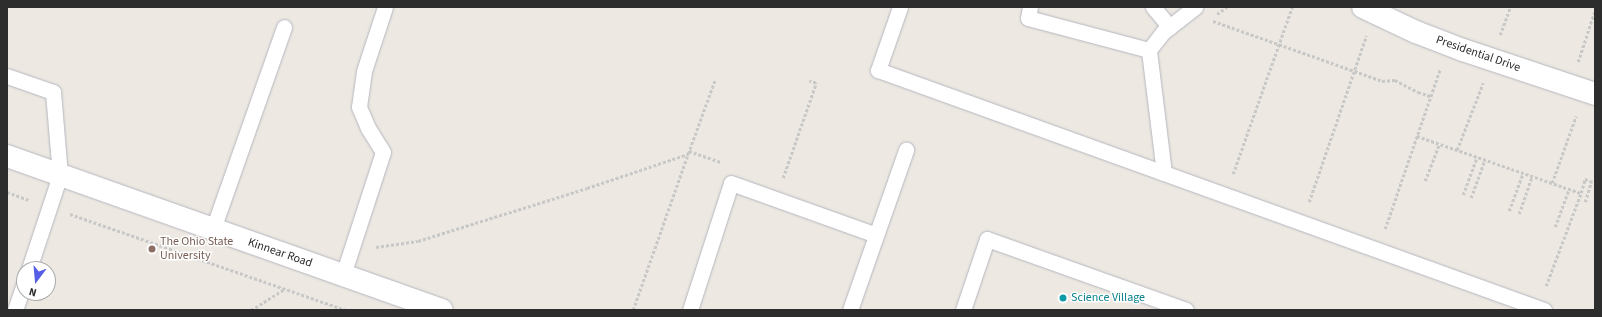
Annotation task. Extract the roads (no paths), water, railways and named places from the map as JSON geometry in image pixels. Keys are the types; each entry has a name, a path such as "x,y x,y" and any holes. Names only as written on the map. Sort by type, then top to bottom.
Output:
{"street":[{"name":"Presidential Drive","path":"1368,10 1449,44 1583,90"},
{"name":"Kinnear Road","path":"7,156 441,310"}],"lane":[{"path":"343,275 383,152 368,128 359,107 364,70 385,7"},
{"path":"900,7 878,70 1542,309"},
{"path":"1030,7 1028,18 1149,50"},
{"path":"1153,7 1170,27"},
{"path":"1164,173 1149,50 1170,27 1195,7"},
{"path":"213,229 284,26"},
{"path":"7,76 53,92 60,175 32,261"},
{"path":"850,310 906,150"},
{"path":"690,310 731,183 876,235"},
{"path":"963,310 987,239 1186,310"}],"place":[{"name":"The Ohio State University","path":"152,249"},
{"name":"Science Village","path":"1063,298"}]}
